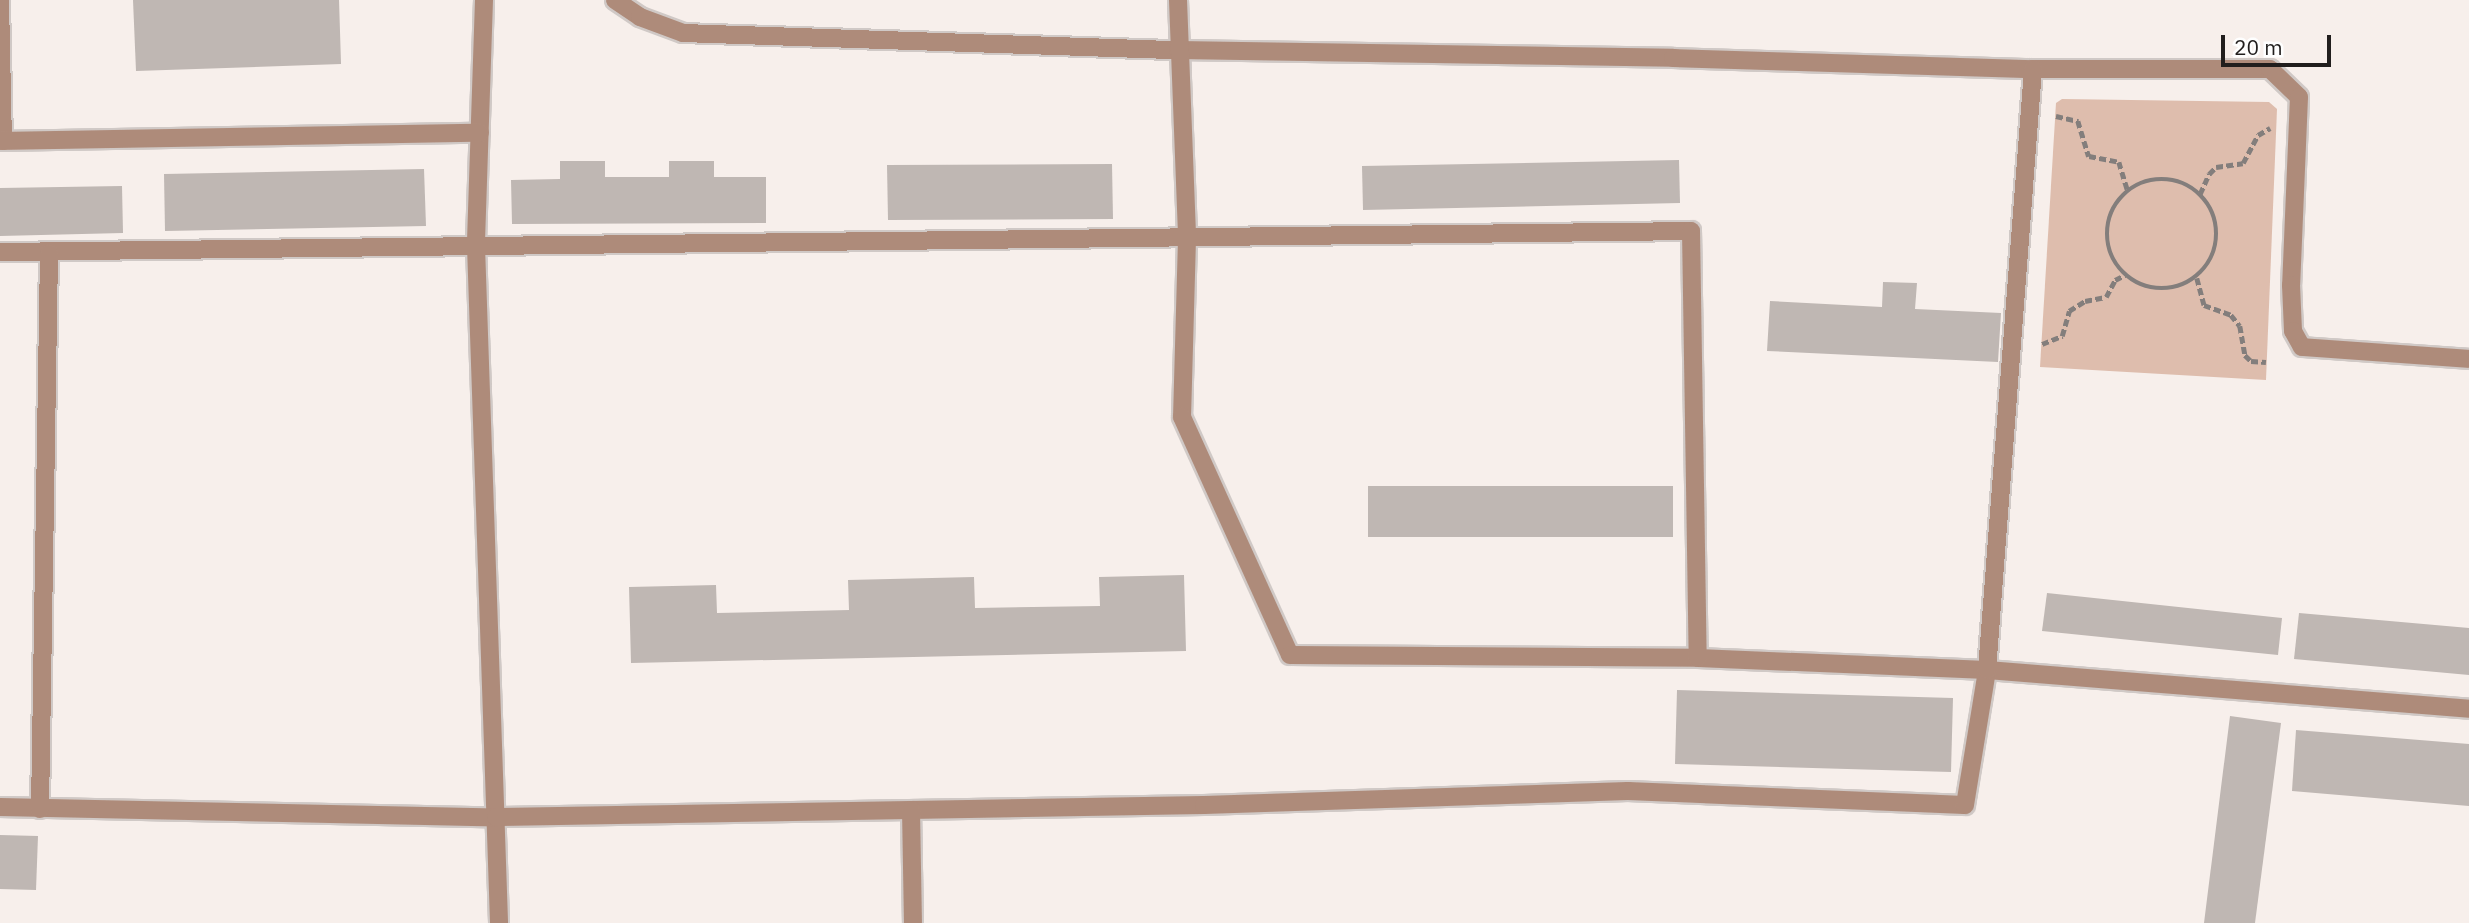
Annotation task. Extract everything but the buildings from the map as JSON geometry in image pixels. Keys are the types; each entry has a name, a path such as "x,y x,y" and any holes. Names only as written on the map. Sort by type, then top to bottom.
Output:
{"lane":[{"path":"1,0 2,141 480,133"},
{"path":"484,0 477,246 499,923"},
{"path":"615,0 640,17 683,33 1178,50 1673,58 2033,69 2270,69 2299,97 2291,285 2293,331 2302,347 2469,359"},
{"path":"1178,0 1187,239 1182,416 1290,655 1698,658 1987,670 2469,709"},
{"path":"0,807 496,817 911,810 1628,791 1965,805 1987,670 2033,69"},
{"path":"0,252 1691,231 1698,658"},
{"path":"40,809 49,253"},
{"path":"911,810 913,923"}],"path":[{"path":"2056,116 2078,121 2090,156 2119,162 2128,191"},
{"path":"2200,195 2216,167 2243,163 2258,135 2278,127"},
{"path":"2165,179 2200,195 2215,217 2217,233 2208,265 2197,277 2166,289 2152,288 2125,275 2109,250 2106,236 2114,206 2128,191 2149,180 2165,179"},
{"path":"2042,344 2062,336 2069,311 2085,301 2106,298 2115,281 2125,275"},
{"path":"2197,277 2204,305 2231,315 2240,326 2245,355 2251,361 2266,362"}],"shaded area":[{"path":"2062,99 2269,102 2277,109 2266,380 2040,367 2056,103"}]}
